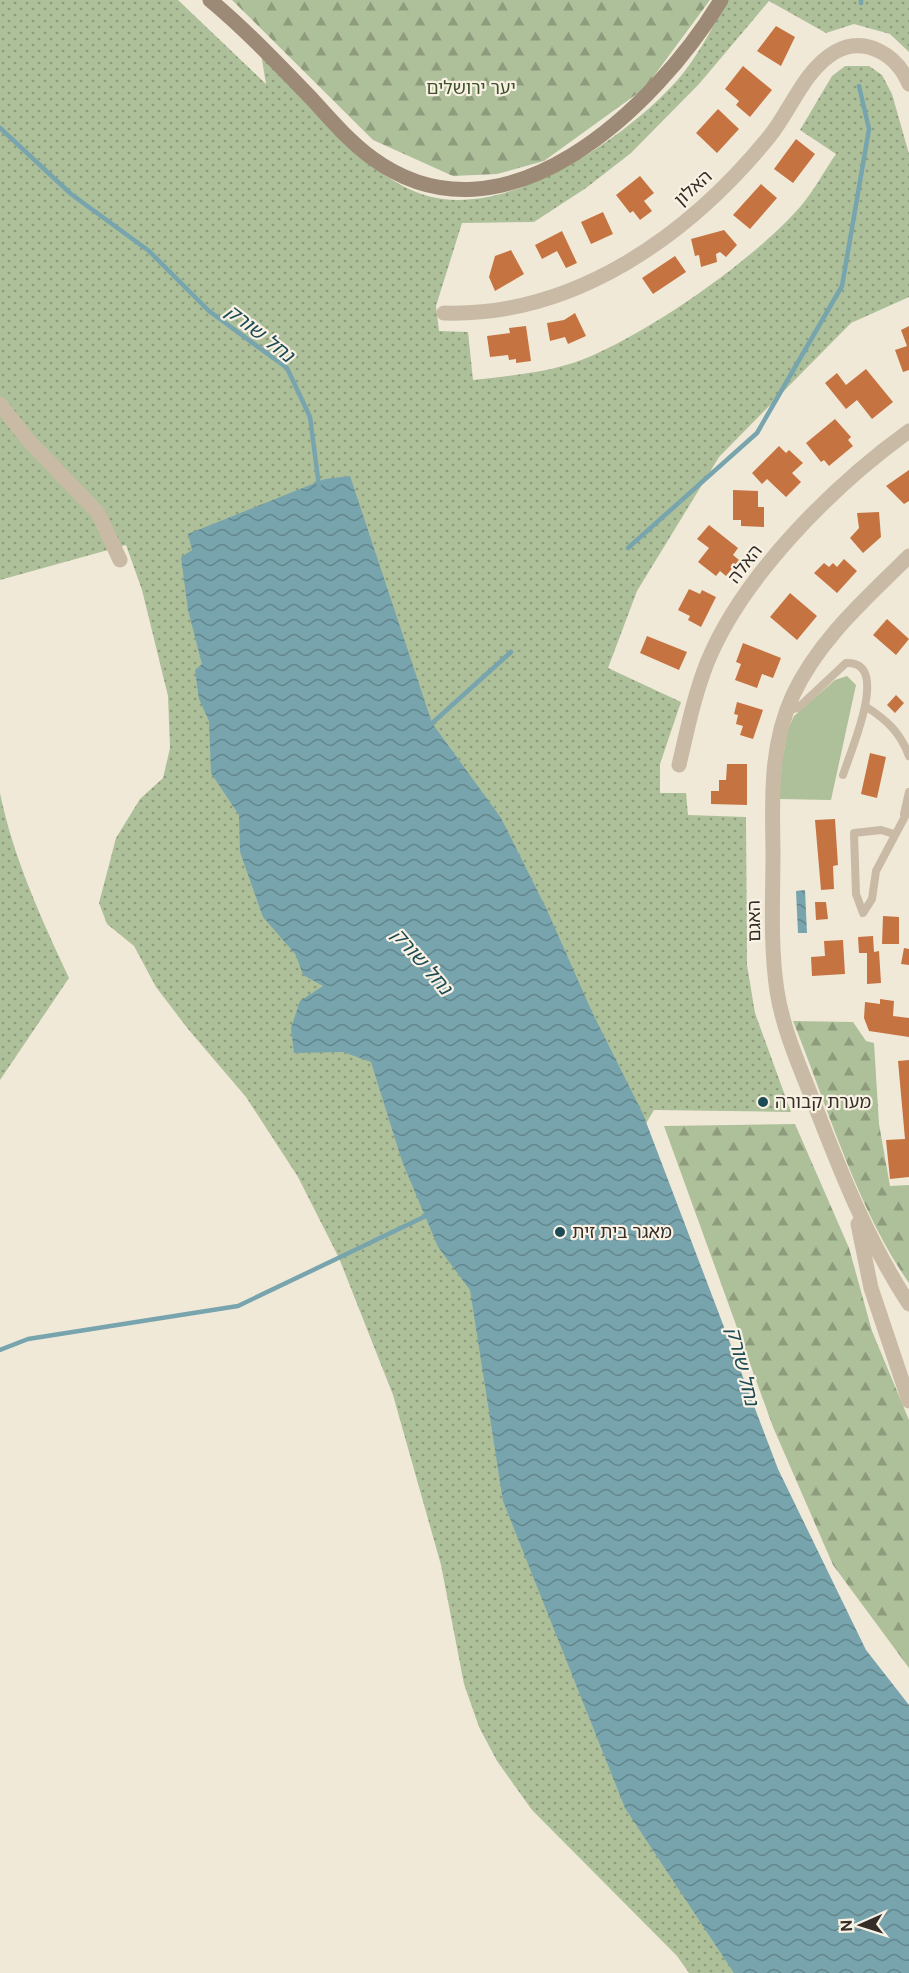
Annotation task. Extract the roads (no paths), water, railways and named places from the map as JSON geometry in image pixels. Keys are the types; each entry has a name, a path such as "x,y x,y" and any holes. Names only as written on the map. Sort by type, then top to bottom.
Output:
{"main road":[{"path":"215,2 265,50 349,139 373,159 398,174 423,183 449,189 474,189 509,183 553,166 623,119 669,73 721,0"}],"street":[{"name":"האלון","path":"444,313 477,314 512,309 550,299 588,283 666,237 703,207 738,173 771,135 811,74 837,51 851,46 878,50 900,67 909,84"},
{"path":"0,404 28,440 98,513 120,560"},
{"name":"האלה","path":"679,765 707,663 744,595 762,571 811,518 864,467 909,431"},
{"name":"האגם","path":"909,556 826,642 803,676 786,710 777,743 772,775 773,937 777,991 787,1034 857,1209 882,1261 909,1304"},
{"path":"857,1209 871,1288 909,1401"}],"lane":[{"path":"786,710 798,708 846,663 855,662 863,667 870,681 865,706 843,775"},
{"path":"865,706 892,725 902,737 909,756"},
{"path":"894,834 881,830 854,833 856,894 862,913 872,899 876,872 907,812 909,792"}],"water":[{"name":"מאגר בית זית","path":"350,476 432,723 501,818 547,910 592,1012 643,1114 778,1469 866,1650 909,1705 909,1973 734,1973 625,1808 503,1501 470,1290 438,1247 402,1161 371,1062 343,1052 294,1053 291,1028 300,1001 323,986 303,975 296,955 263,917 240,852 239,815 211,773 209,721 199,699 195,670 202,664 188,610 181,557 192,550 188,534 325,479"},
{"path":"805,890 807,933 798,933 796,891"}],"waterway":[{"path":"628,548 757,433 842,286 869,129 859,86"},
{"name":"נחל שורק","path":"0,128 71,194 149,251 209,311 287,368 310,417 319,486"},
{"path":"429,726 511,652"},
{"path":"0,1350 28,1339 238,1306 428,1215"}],"place":[{"name":"מערת קבורה","path":"763,1102"},
{"name":"מאגר בית זית","path":"560,1232"}],"park label":[{"name":"יער ירושלים","path":"471,88"}]}
